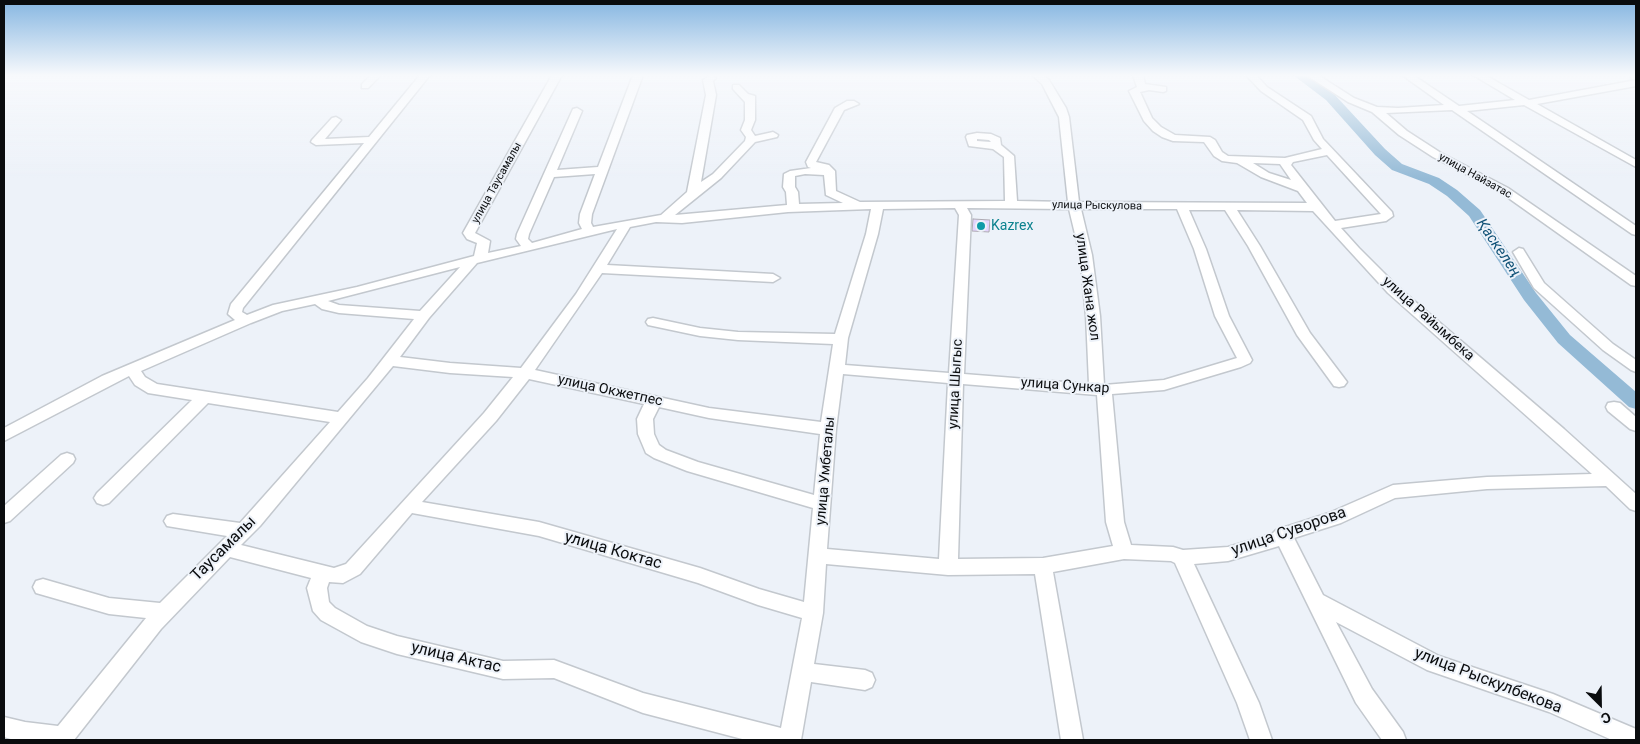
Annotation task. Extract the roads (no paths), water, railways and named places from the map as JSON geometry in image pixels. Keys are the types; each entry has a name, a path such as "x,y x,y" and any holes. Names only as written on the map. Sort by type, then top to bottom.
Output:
{"street":[{"path":"246,320 235,314 236,307 396,110"},
{"name":"улица Таусамалы","path":"476,260 484,241 471,236 469,233 538,110"},
{"path":"589,231 584,223 625,110"},
{"path":"693,193 708,110"},
{"path":"750,110 750,120 746,130 753,138"},
{"path":"839,110 811,162 814,165 825,167 830,173 830,193 869,206"},
{"name":"улица Жана жол","path":"1060,110 1064,117 1074,206 1088,272 1115,522 1124,552"},
{"path":"1143,110 1157,129 1173,138 1206,139 1222,157 1241,160 1287,161 1328,150"},
{"path":"1287,161 1285,165 1301,188 1333,225 1387,216 1380,204 1319,140 1307,118 1295,110"},
{"path":"1376,110 1423,110"},
{"name":"улица Найзатас","path":"1376,110 1423,146 1504,190 1636,282"},
{"path":"1460,110 1636,231"},
{"path":"1540,110 1634,161"},
{"path":"529,248 522,239 523,234 577,111"},
{"path":"336,120 316,142 371,140"},
{"path":"663,219 693,193 717,176 753,138 773,135"},
{"path":"996,146 1005,152 1010,162 1011,204"},
{"path":"1241,160 1265,175 1301,188"},
{"path":"548,174 603,170"},
{"path":"794,207 789,187 790,174 805,171 830,173"},
{"path":"792,193 823,207"},
{"name":"улица Рыскулова","path":"4,436 101,384 246,320 278,308 529,248 589,231 656,218 695,218 794,207 959,204 1316,207"},
{"name":"улица Шыгыс","path":"948,567 956,378 966,215 959,204"},
{"name":"улица Умбеталы","path":"791,740 813,613 828,429 841,338 872,234 869,206"},
{"name":"улица Сункар","path":"837,369 1101,390 1164,385 1245,360 1222,316 1200,249 1182,207"},
{"path":"1229,207 1254,246 1283,302 1304,335 1339,382"},
{"path":"229,546 235,551 334,576 343,575 354,569 408,506 490,417 525,373 553,337 599,269 626,224"},
{"name":"улица Райымбека","path":"1333,225 1393,290 1558,433 1636,504"},
{"path":"1519,252 1539,285 1608,348 1636,368"},
{"path":"391,361 424,315 476,260"},
{"path":"599,269 773,278"},
{"path":"319,299 321,303 338,309 424,315"},
{"path":"653,322 700,332 738,336 828,340 841,338"},
{"name":"улица Окжетпес","path":"391,361 450,368 525,373 709,413 828,429"},
{"name":"Таусамалы","path":"61,739 165,612 243,531 391,361"},
{"path":"133,371 140,381 153,389 342,418"},
{"path":"103,498 206,398"},
{"path":"654,400 645,419 646,434 652,449 660,454 693,467 822,504"},
{"path":"1614,407 1636,425"},
{"path":"4,516 67,459"},
{"name":"улица Суворова","path":"819,556 948,567 1043,566 1124,552 1173,554 1182,558 1228,554 1278,539 1282,535 1335,518 1393,492 1487,483 1609,480"},
{"name":"улица Коктас","path":"408,506 539,529 700,576 758,597 813,613"},
{"path":"173,521 243,531"},
{"path":"1282,535 1292,550 1336,645 1364,696 1395,740"},
{"path":"1182,558 1248,703 1261,740"},
{"path":"1043,566 1072,740"},
{"name":"улица Актас","path":"323,573 317,588 320,605 328,614 360,633 397,645 503,670 554,669 643,703 791,740"},
{"path":"43,587 109,606 165,612"},
{"name":"улица Рыскулбекова","path":"1316,601 1389,642 1434,663 1553,704 1636,740"},
{"path":"803,672 865,680"},
{"path":"4,726 61,739"}],"waterway":[{"name":"Қаскелең","path":"1342,110 1380,152 1397,167 1434,181 1452,193 1475,213 1530,296 1564,339 1636,402"}],"place":[{"name":"Kazrex","path":"981,226"}]}
